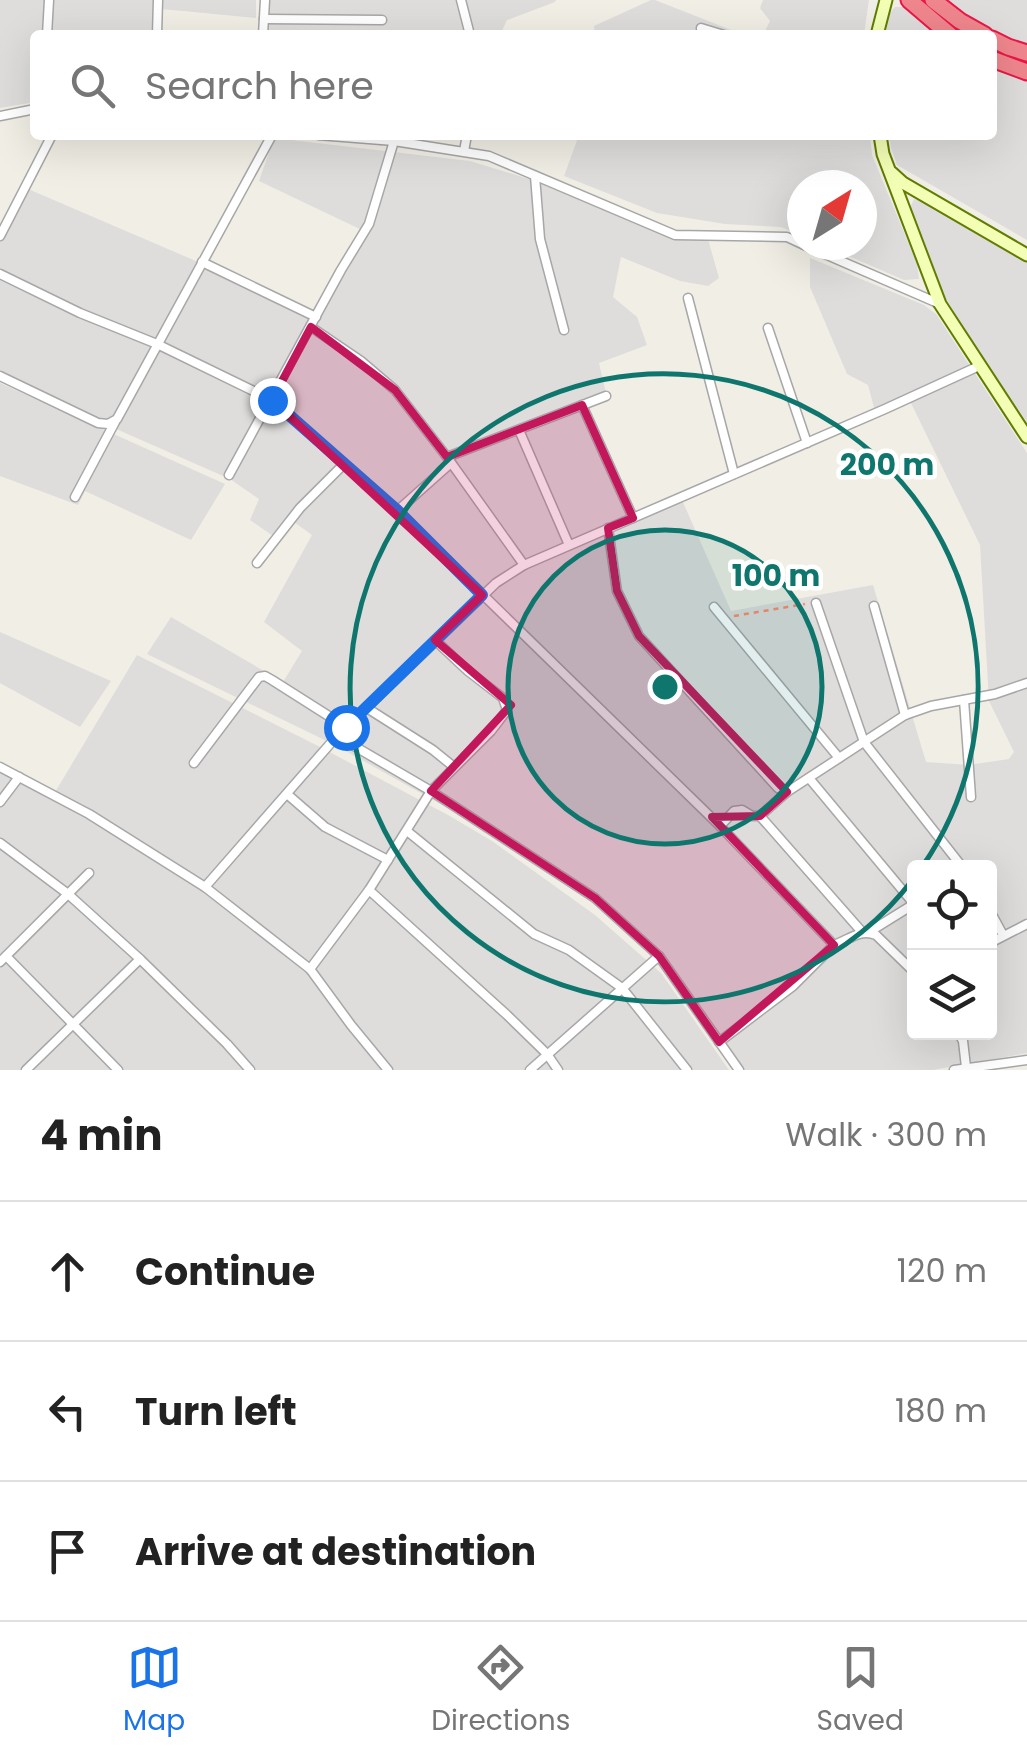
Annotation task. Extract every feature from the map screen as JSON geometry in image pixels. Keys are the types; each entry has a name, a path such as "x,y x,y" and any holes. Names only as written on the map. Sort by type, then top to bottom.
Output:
{"highway":[{"path":"909,0 944,30"},
{"path":"933,0 976,30"},
{"path":"997,42 1027,53"},
{"path":"997,61 1027,72"}],"street":[{"path":"47,30 49,0"},
{"path":"157,30 158,0"},
{"path":"264,30 265,0"},
{"path":"460,0 469,30"},
{"path":"878,30 886,0"},
{"path":"264,18 382,20"},
{"path":"702,28 708,30"},
{"path":"0,116 30,110"},
{"path":"0,236 49,140"},
{"path":"75,497 269,140"},
{"path":"381,140 488,156 675,235 787,238"},
{"path":"464,151 467,140"},
{"path":"881,140 940,304 1027,437"},
{"path":"229,474 369,224 394,141"},
{"path":"889,170 1027,255"},
{"path":"535,176 540,240 564,330"},
{"path":"840,260 940,304"},
{"path":"202,262 316,316"},
{"path":"0,274 272,400 398,511 720,826 834,945"},
{"path":"688,298 734,474"},
{"path":"311,327 361,360 395,390 524,564"},
{"path":"768,328 807,443"},
{"path":"206,887 337,736 482,595 524,564 979,366"},
{"path":"0,376 98,422 108,424 116,419"},
{"path":"398,511 449,460 606,396"},
{"path":"582,405 633,518"},
{"path":"519,430 569,545"},
{"path":"258,563 300,508 344,464"},
{"path":"608,528 617,591 639,636 778,788 787,792"},
{"path":"816,602 864,742 957,860"},
{"path":"874,606 905,715"},
{"path":"714,607 839,758"},
{"path":"310,969 368,890 430,791 508,710 503,698 435,640"},
{"path":"194,764 260,677 272,680 346,727"},
{"path":"720,826 734,811 760,816 787,792 905,715 1027,683"},
{"path":"964,700 971,797"},
{"path":"367,708 454,767"},
{"path":"337,736 595,898 659,956 738,1070"},
{"path":"0,766 90,814 206,887 310,969 388,1070"},
{"path":"0,802 19,777"},
{"path":"809,778 907,896"},
{"path":"286,794 325,828 388,860"},
{"path":"760,816 866,932 876,935 907,965"},
{"path":"407,830 534,934 570,950 622,988 687,1070"},
{"path":"0,844 68,894 140,959 250,1070"},
{"path":"89,872 3,959 118,1070"},
{"path":"368,890 547,1054 558,1070"},
{"path":"719,1042 793,986 834,945 907,908"},
{"path":"997,924 1003,935"},
{"path":"997,939 1027,924"},
{"path":"530,1070 659,956"},
{"path":"26,1070 140,959"},
{"path":"962,1040 966,1067"},
{"path":"954,1070 1027,1060"}],"path":[{"path":"724,618 816,602"}],"highlighted area":[{"path":"311,327 395,390 447,457 582,405 633,518 608,528 617,591 639,636 787,792 760,816 712,817 834,945 719,1042 659,956 595,898 431,791 511,705 435,640 482,595 272,400"}],"shaded area":[{"path":"0,0 256,0 256,18 162,9 162,30 30,30 30,103 0,108"},
{"path":"270,0 556,0 507,20 502,30 269,30"},
{"path":"655,0 731,30 594,30 594,26"},
{"path":"763,0 869,0 865,30 766,30 770,21 760,8"},
{"path":"945,0 1027,0 1027,44 1015,42"},
{"path":"895,7 903,7 934,30 886,30"},
{"path":"997,67 1027,78 1027,240 897,165 890,140 997,140"},
{"path":"273,140 470,161 529,179 644,226 708,239 719,278 708,286 680,281 621,257 613,297 637,317 647,345 599,363 606,393 581,402 633,515 682,500 731,611 873,585 926,762 969,765 1009,759 1014,752 989,701 980,545 910,401 876,415 868,385 847,374 810,287 810,260 924,305 936,314 1027,453 1027,1053 933,1070 740,1070 640,935 469,820 335,745 147,654 171,617 283,682 302,651 264,622 312,535 294,522 276,538 250,520 259,499 230,479 0,378 0,242 28,189 317,313 364,231 259,181"},
{"path":"577,140 870,140 872,155 917,264 919,279 904,280 858,260 877,260 877,170 787,170 787,230 657,213 564,176"},
{"path":"914,199 925,201 1027,262 1027,422 983,360 930,272 910,208"},
{"path":"0,383 225,484 191,540 85,491 78,505 0,476"},
{"path":"0,632 111,681 80,727 0,683"},
{"path":"137,655 322,748 492,841 595,915 661,973 729,1070 0,1070 0,773 51,799"}],"route":[{"path":"272,400 398,511 482,595 346,727"}]}
